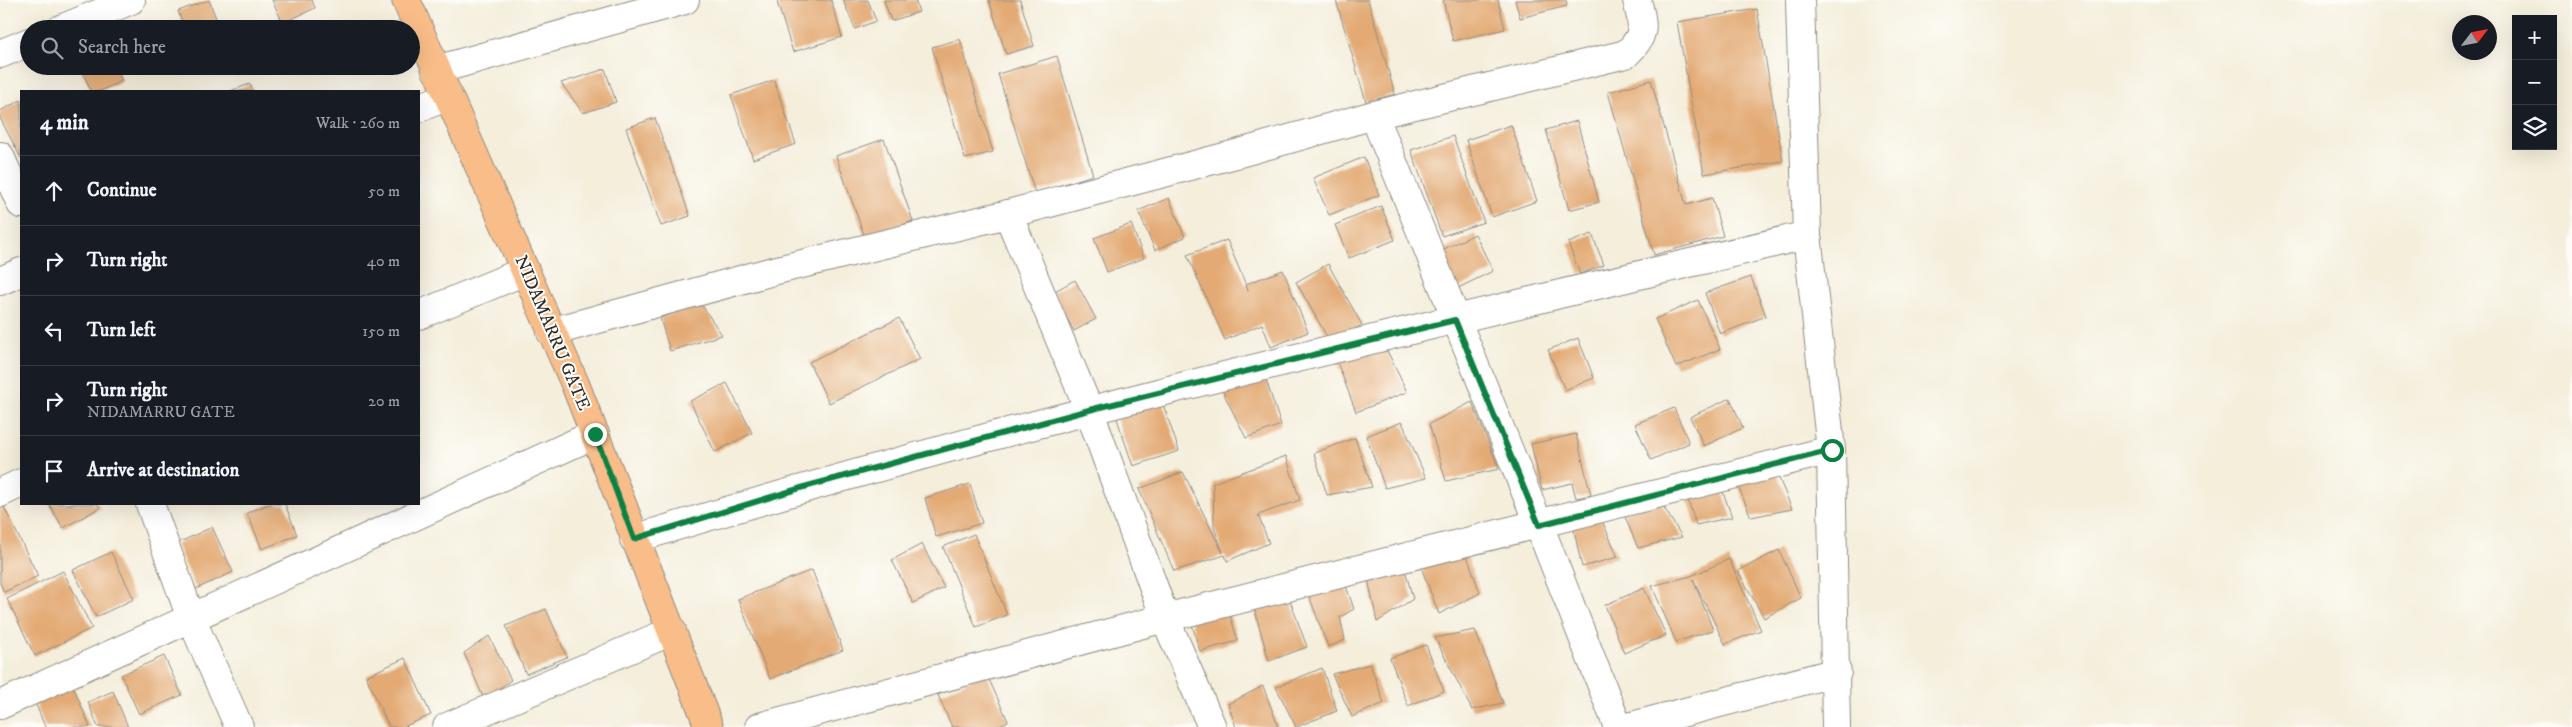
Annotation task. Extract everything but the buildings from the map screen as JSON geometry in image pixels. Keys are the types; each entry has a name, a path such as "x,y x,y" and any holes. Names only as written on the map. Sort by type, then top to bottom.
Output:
{"main road":[{"name":"NIDAMARRU GATE","path":"406,0 415,20"},
{"name":"NIDAMARRU GATE","path":"420,33 595,434 634,539 672,630 709,727"}],"street":[{"path":"83,20 131,0"},
{"path":"436,70 685,0"},
{"path":"552,332 773,271 1008,214 1236,154 1374,115 1626,54 1639,43 1643,25 1637,0"},
{"path":"1800,0 1807,235 1832,450 1837,672 1836,727"},
{"path":"0,54 20,46"},
{"path":"420,108 448,96"},
{"path":"1374,115 1618,727"},
{"path":"0,156 20,202"},
{"path":"1008,214 1089,410 1165,618 1212,727"},
{"path":"634,539 804,487 1089,410 1807,235"},
{"path":"420,315 525,271"},
{"path":"0,281 20,272"},
{"path":"0,705 595,434"},
{"path":"759,727 1165,618 1832,450"},
{"path":"0,493 20,483"},
{"path":"150,505 192,618 239,727"},
{"path":"447,727 672,630"},
{"path":"1628,727 1837,672"}],"route":[{"path":"595,434 634,539 804,487 1089,410 1455,320 1539,525 1832,450"}]}
